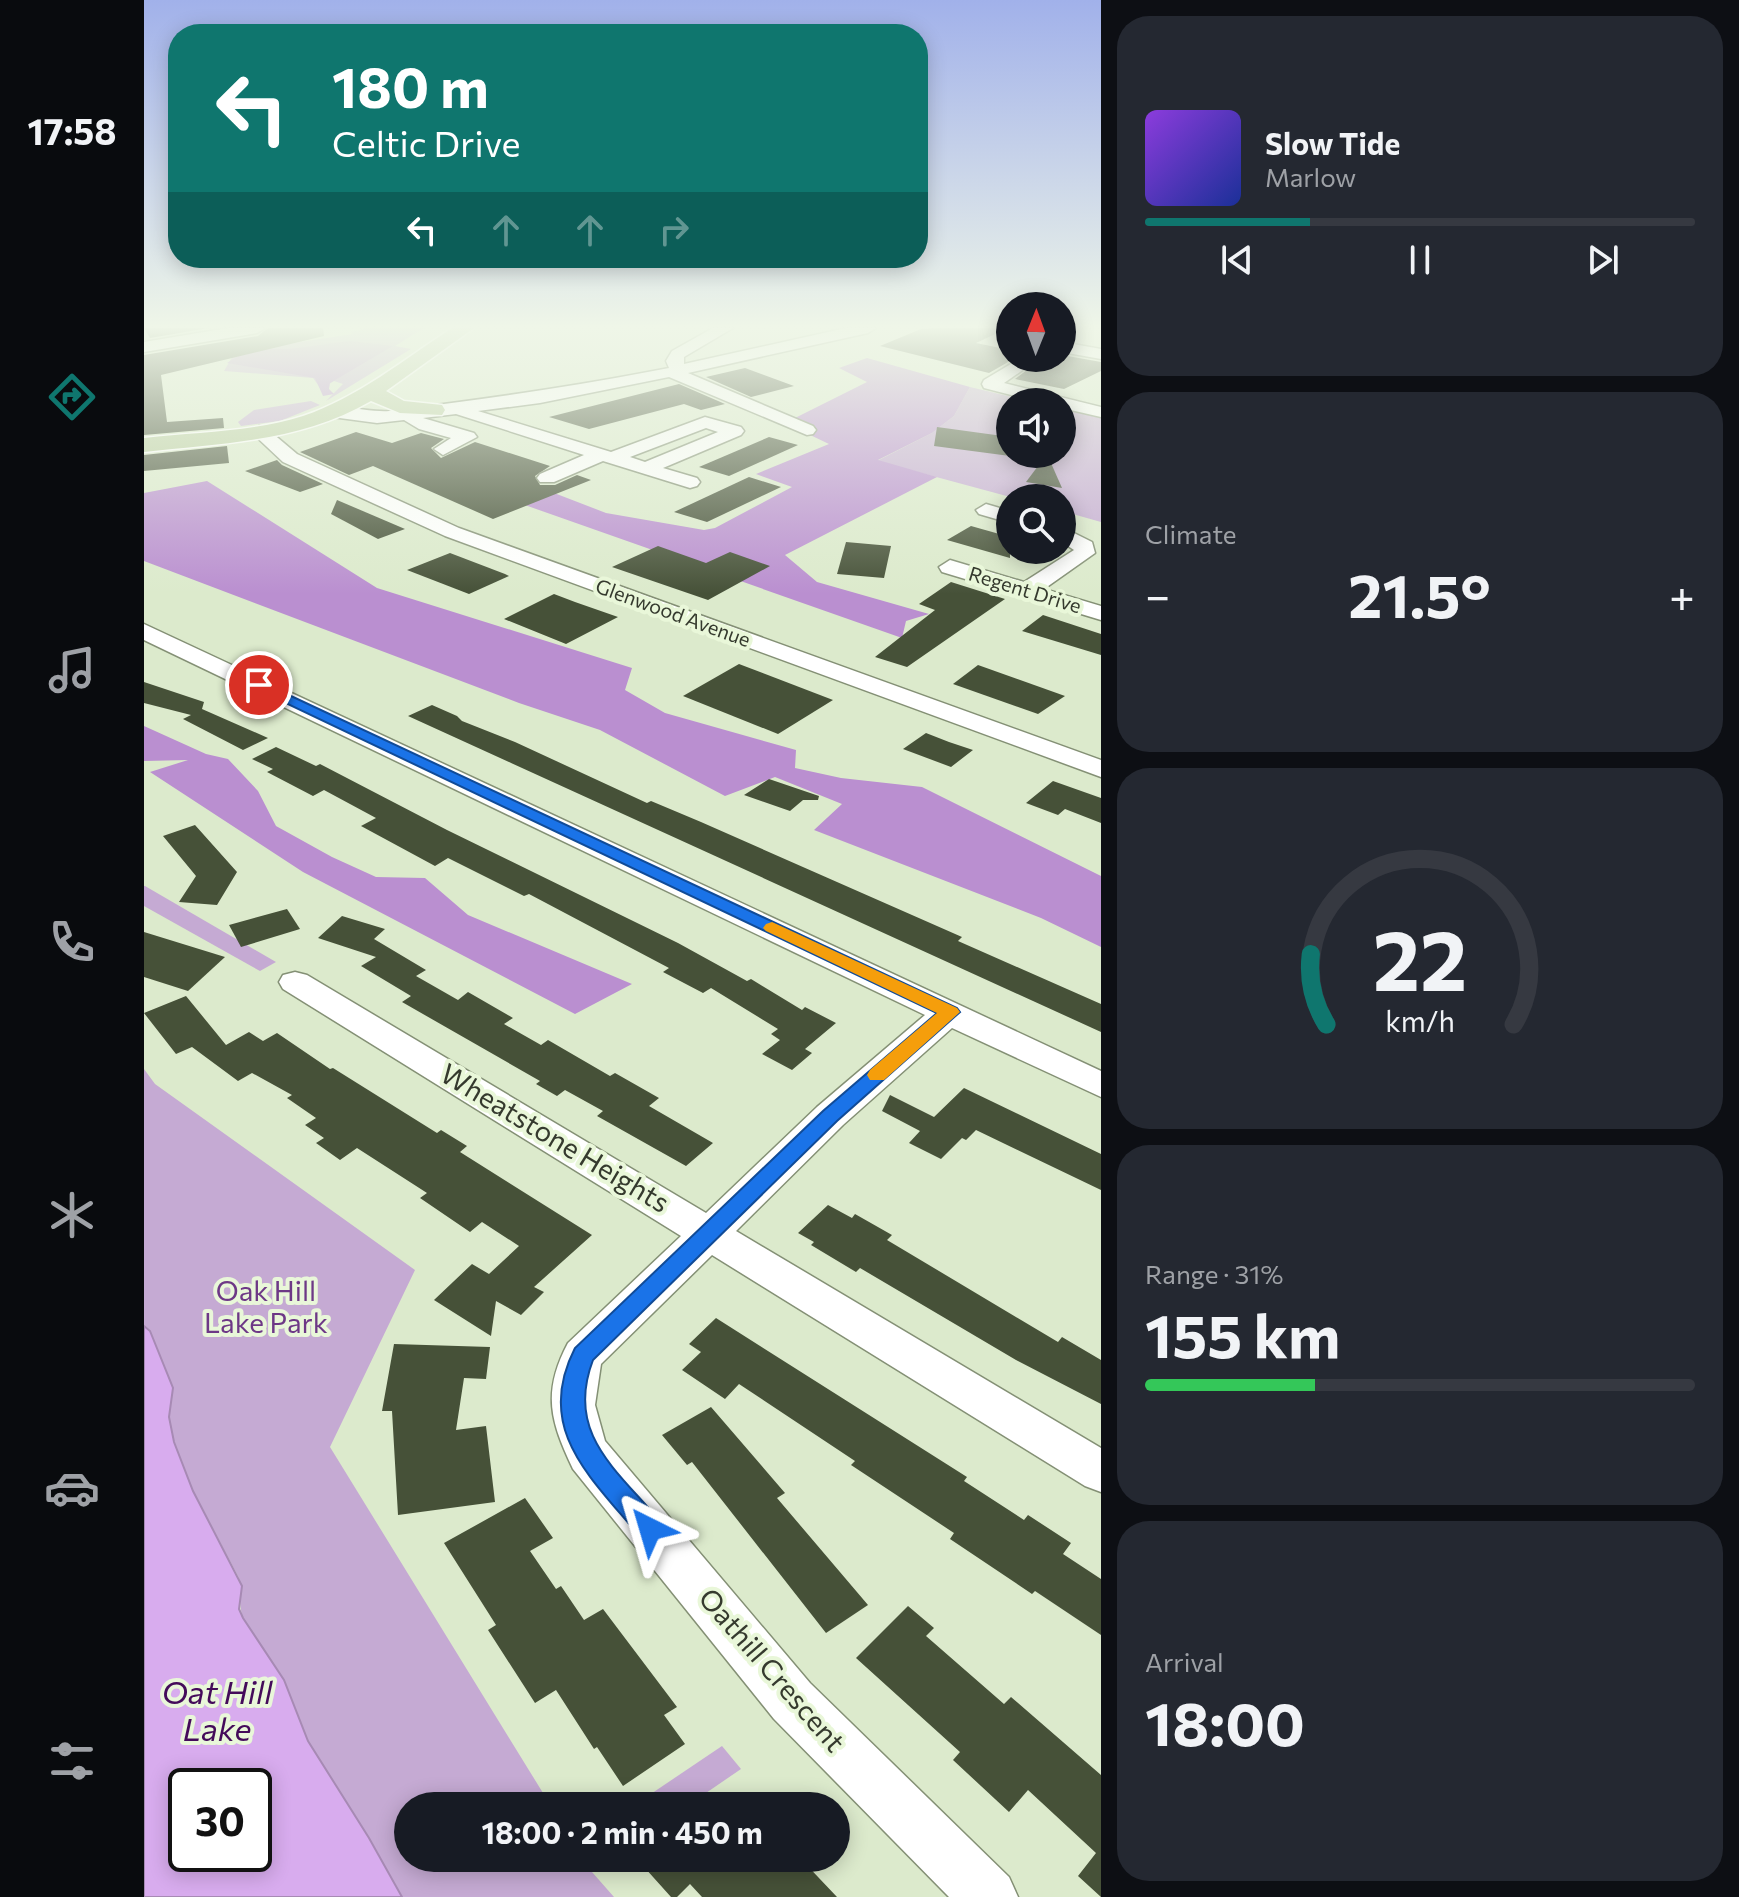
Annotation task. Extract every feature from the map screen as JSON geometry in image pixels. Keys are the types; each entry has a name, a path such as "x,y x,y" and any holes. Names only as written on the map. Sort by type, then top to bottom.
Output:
{"main road":[{"path":"144,445 259,431 321,417"}],"street":[{"path":"366,417 391,417"},
{"path":"377,418 395,434 438,417"},
{"path":"439,417 438,427 468,437 443,449"},
{"path":"442,417 512,428 495,439 549,458 575,448 690,482"},
{"path":"527,417 581,439 575,448"},
{"path":"777,417 807,430"},
{"path":"547,478 705,422 735,431 646,468"},
{"name":"Glenwood Avenue","path":"259,431 294,459 452,532 1101,769"},
{"path":"986,510 996,513"},
{"path":"1076,538 1085,546 1084,553 1076,558"},
{"path":"1027,590 1067,564"},
{"name":"Regent Drive","path":"950,567 1101,613"},
{"path":"144,631 1101,1085"},
{"name":"Wheatstone Heights","path":"295,982 1101,1472"},
{"name":"Oathill Crescent","path":"950,1012 830,1116 583,1355 570,1403 576,1428 589,1455 792,1701 989,1897"}],"green space":[{"path":"245,417 291,417 241,426 238,422"},
{"path":"953,417 996,417 996,468 1076,468 1076,417 1101,418 1101,522 1076,515 1076,484 996,484 996,493 877,461 932,433"},
{"path":"144,886 276,962 260,971 144,906"},
{"name":"Oak Hill Lake Park","path":"144,1069 155,1084 415,1270 330,1447 542,1792 394,1792 394,1872 592,1872 614,1897 402,1897 308,1741 284,1680 243,1618 239,1578 193,1491 174,1442 169,1417 173,1388 150,1332 144,1326"},
{"path":"722,1746 741,1769 707,1792 654,1792"}],"shaded area":[{"path":"798,417 953,417 932,433 878,460 937,477 785,555 817,582 929,614 906,621 902,638 505,498 536,486 606,513 704,530 715,528 792,487 756,474 829,444 785,423"},
{"path":"207,481 377,588 632,668 625,690 665,713 796,750 795,768 841,778 922,787 1101,876 1101,947 1041,918 814,830 842,804 775,777 725,796 600,730 519,703 144,561 144,493"},
{"path":"144,726 206,754 228,759 258,791 276,826 332,857 376,877 425,878 468,915 632,984 575,1014 303,872 150,772 188,760 144,761"}],"water":[{"name":"Oat Hill Lake","path":"144,1326 150,1331 173,1388 169,1417 174,1442 193,1491 242,1586 239,1609 243,1618 284,1680 308,1741 402,1897 144,1897"}],"building":[{"path":"144,417 166,417 167,422 223,418 224,428 144,435"},
{"path":"551,417 636,417 589,429"},
{"path":"937,427 996,435 996,454 934,446"},
{"path":"356,432 392,443 421,433 444,439 431,448 441,458 475,442 550,466 535,476 540,485 555,485 577,475 591,480 493,519 373,466 349,475 300,452"},
{"path":"769,437 798,445 729,476 699,467"},
{"path":"227,446 229,463 144,471 144,455"},
{"path":"277,460 323,484 300,492 245,471"},
{"path":"1036,468 1053,468 1060,484 1038,484 1026,482"},
{"path":"749,477 781,487 707,522 674,512"},
{"path":"337,500 405,529 378,539 331,514"},
{"path":"971,526 996,533 996,554 947,540"},
{"path":"846,542 891,546 884,578 837,574"},
{"path":"658,546 706,563 730,552 770,566 708,600 612,567"},
{"path":"450,553 509,576 469,594 407,570"},
{"path":"951,582 1005,599 907,667 875,657 935,610 919,604"},
{"path":"554,594 618,617 566,644 504,619"},
{"path":"1043,615 1101,634 1101,655 1022,631"},
{"path":"739,664 833,700 778,734 683,696"},
{"path":"978,665 1065,696 1038,714 953,684"},
{"path":"144,682 204,702 202,709 268,738 243,750 183,719 191,715 144,703"},
{"path":"432,705 647,803 651,801 701,822 962,937 958,941 1101,1004 1101,1032 408,716"},
{"path":"926,733 973,750 951,767 903,749"},
{"path":"276,747 316,766 320,764 678,943 747,981 751,979 802,1010 805,1007 836,1023 805,1049 812,1053 792,1070 762,1054 780,1040 771,1034 778,1029 711,988 703,993 663,972 669,968 529,894 524,896 448,858 435,866 361,826 376,818 324,790 313,796 267,772 273,769 252,759"},
{"path":"769,779 819,796 818,800 803,800 790,811 744,795"},
{"path":"1053,781 1101,798 1101,823 1065,809 1058,815 1026,803"},
{"path":"195,825 237,872 217,905 179,902 196,876 163,836"},
{"path":"287,909 300,929 241,947 229,925"},
{"path":"342,916 385,929 374,939 426,970 416,976 458,1000 468,992 513,1018 504,1024 541,1045 548,1040 610,1076 615,1073 659,1098 649,1106 713,1143 686,1166 597,1116 603,1111 565,1090 557,1096 536,1084 540,1081 402,1002 411,996 361,966 376,957 318,938"},
{"path":"144,932 225,957 188,991 144,977"},
{"path":"186,996 226,1045 249,1032 263,1041 277,1033 330,1069 437,1133 441,1130 467,1146 460,1152 592,1235 534,1287 544,1292 521,1315 496,1301 491,1336 434,1300 472,1264 489,1274 519,1246 482,1222 470,1232 420,1198 427,1193 357,1148 340,1160 316,1143 324,1138 305,1125 316,1118 287,1098 292,1095 252,1073 238,1081 192,1047 176,1054 144,1013"},
{"path":"964,1088 1101,1154 1101,1190 976,1130 966,1140 962,1138 941,1159 909,1143 920,1131 882,1111 890,1095 934,1117"},
{"path":"828,1205 852,1218 855,1214 892,1235 887,1240 1058,1342 1062,1337 1101,1360 1101,1404 1016,1360 860,1268 856,1272 811,1245 814,1242 798,1233"},
{"path":"716,1318 967,1477 964,1481 1024,1520 1028,1515 1071,1543 1063,1554 1101,1579 1101,1635 1035,1591 1032,1594 950,1539 954,1533 851,1465 855,1461 739,1384 725,1399 682,1370 701,1352 689,1344"},
{"path":"394,1344 490,1347 486,1379 464,1378 456,1430 486,1426 495,1502 398,1515 392,1411 382,1411"},
{"path":"711,1407 785,1493 777,1498 868,1605 826,1633 692,1462 687,1465 662,1435"},
{"path":"525,1498 553,1538 530,1551 556,1589 561,1586 584,1620 603,1609 677,1707 664,1715 685,1744 623,1786 597,1747 594,1749 556,1690 535,1703 488,1630 496,1625 444,1543"},
{"path":"908,1606 934,1628 926,1636 1004,1704 1011,1697 1101,1775 1101,1897 1078,1876 1096,1853 1028,1790 1009,1812 953,1760 960,1752 856,1658"},
{"path":"649,1872 813,1872 837,1897 702,1897 690,1884 677,1897 671,1897"}],"slow traffic":[{"path":"772,928 950,1012 877,1075"}],"route":[{"path":"259,685 950,1012 830,1116 583,1355 570,1403 576,1428 589,1455 650,1529"}]}
